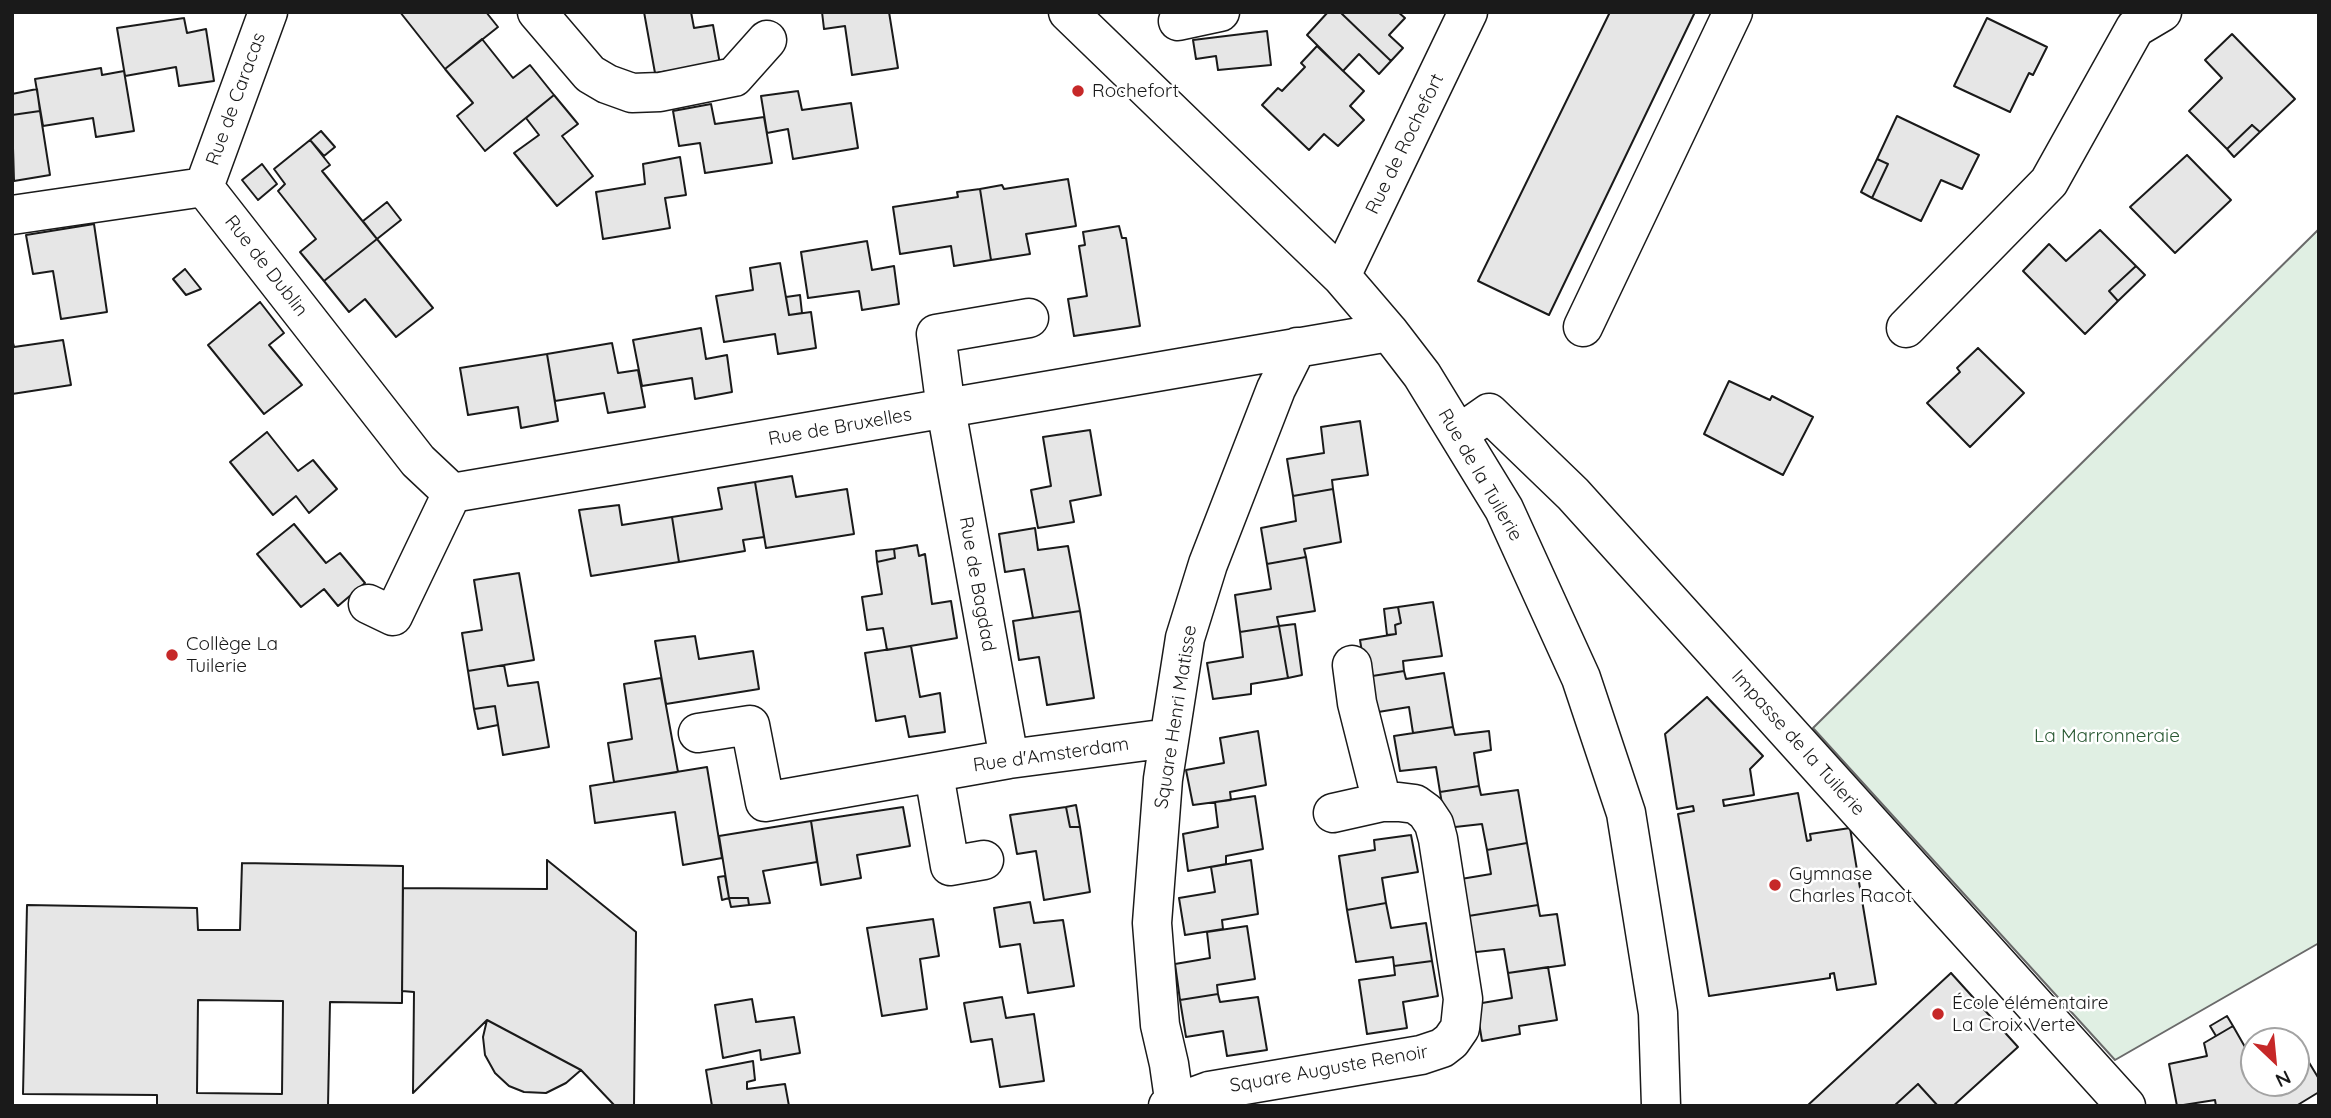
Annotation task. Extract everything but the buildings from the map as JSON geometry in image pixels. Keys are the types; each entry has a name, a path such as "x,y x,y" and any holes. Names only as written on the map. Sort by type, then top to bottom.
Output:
{"street":[{"name":"Rue de Caracas","path":"204,187 268,12"},
{"path":"537,12 590,74 607,84 632,93 660,92 734,77 767,40"},
{"name":"Rue de la Tuilerie","path":"1068,12 1340,276 1422,375 1504,509 1581,678 1626,813 1658,1013 1661,1106"},
{"path":"1178,21 1220,12"},
{"name":"Rue de Rochefort","path":"1340,276 1468,12"},
{"path":"1583,327 1733,12"},
{"path":"1906,328 2049,183 2135,28 2162,12"},
{"path":"12,215 204,187"},
{"name":"Rue de Dublin","path":"204,187 418,461 452,493"},
{"name":"Rue de Bagdad","path":"1009,759 946,409 936,334 1029,318"},
{"name":"Rue de Bruxelles","path":"452,493 1389,332"},
{"name":"Square Henri Matisse","path":"1173,1105 1170,1064 1160,1025 1152,923 1163,779 1185,638 1208,564 1276,389 1297,347"},
{"name":"Impasse de la Tuilerie","path":"1459,433 1489,413 1573,494 2126,1106"},
{"path":"368,604 393,616 452,493"},
{"path":"1352,665 1357,703 1382,802"},
{"name":"Rue d'Amsterdam","path":"698,733 750,725 765,802 1009,759 1169,738"},
{"path":"934,774 950,866 985,860"},
{"name":"Square Auguste Renoir","path":"1173,1105 1209,1091 1421,1055 1442,1048 1455,1034 1463,1016 1463,999 1434,824 1426,812 1415,804 1399,802 1382,802 1333,813"}],"green space":[{"name":"La Marronneraie","path":"2319,229 2319,943 2115,1060 1813,728"}],"place":[{"name":"Rochefort","path":"1078,91"},
{"name":"Collège La Tuilerie","path":"172,655"},
{"name":"Gymnase Charles Racot","path":"1775,885"},
{"name":"École élémentaire La Croix Verte","path":"1938,1014"}]}
